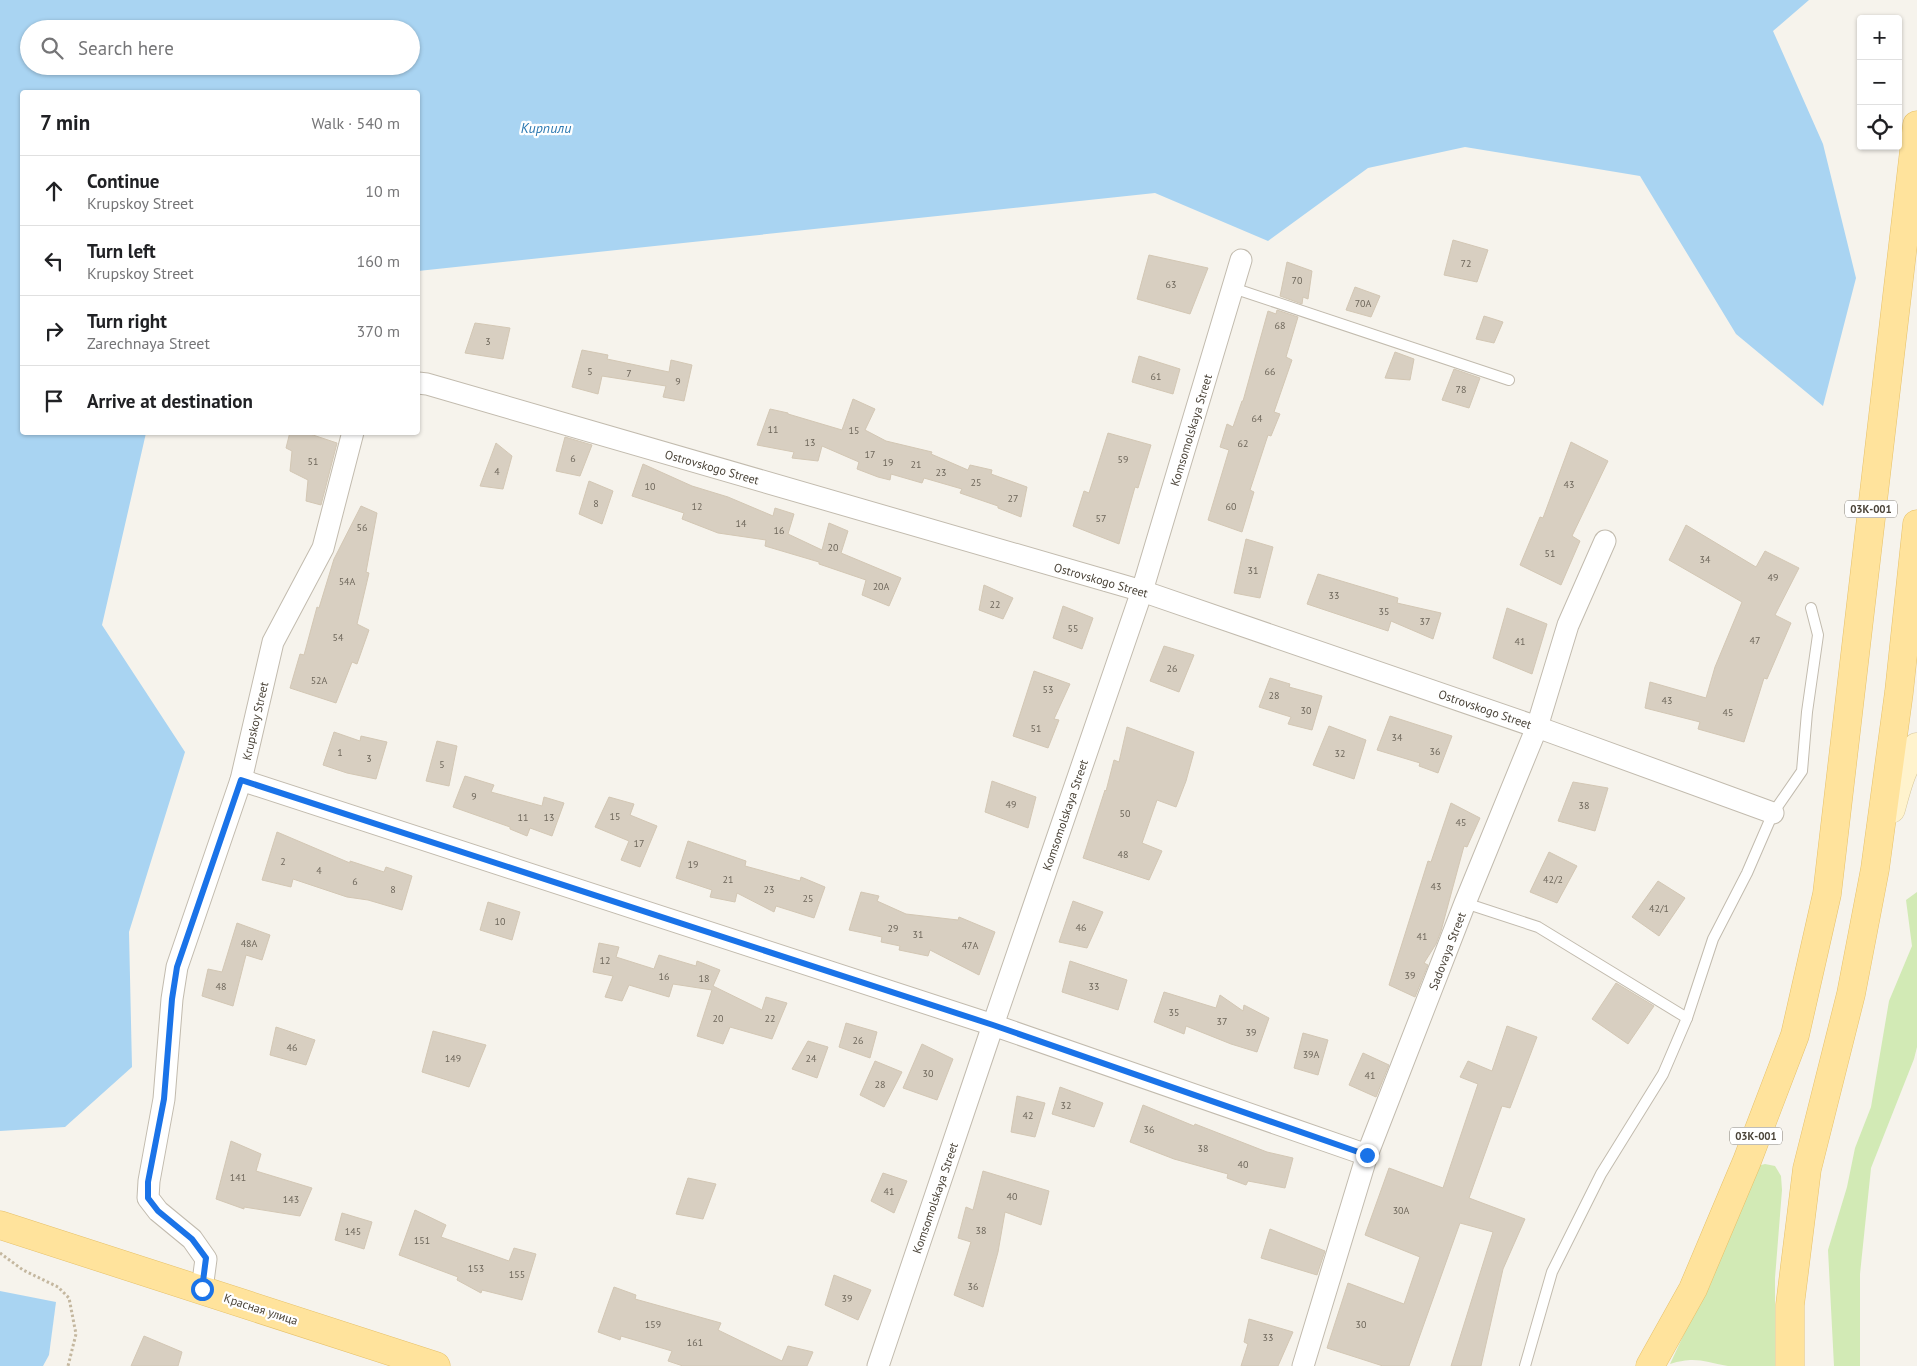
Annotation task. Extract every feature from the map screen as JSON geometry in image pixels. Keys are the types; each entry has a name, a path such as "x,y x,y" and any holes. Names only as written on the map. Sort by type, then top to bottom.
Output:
{"main road":[{"name":"03К-001","path":"1650,1366 1693,1289 1747,1160 1795,1035 1827,894 1917,125"},
{"path":"1790,1366 1790,1305 1808,1169 1851,994 1875,868 1898,692 1917,524"},
{"path":"1917,626 1917,662"},
{"path":"1875,868 1899,781 1911,754 1917,747"},
{"name":"Красная улица","path":"0,1225 436,1366"}],"street":[{"name":"Komsomolskaya Street","path":"878,1366 1142,592 1241,260"},
{"name":"Ostrovskogo Street","path":"420,383 1142,592 1537,727 1773,813"},
{"name":"Krupskoy Street","path":"202,1289 206,1258 192,1239 158,1211 148,1198 148,1182 164,1099 172,999 177,967 241,780 273,642 323,548 352,435"},
{"name":"Sadovaya Street","path":"1302,1366 1367,1155 1465,903 1537,727 1568,625 1605,541"},
{"path":"241,780 993,1025 1367,1155"}],"lane":[{"path":"1233,288 1509,380"},
{"path":"1525,1366 1552,1272 1601,1174 1663,1074 1686,1018 1713,940 1747,873 1773,813 1802,771 1807,712 1818,635 1811,608"},
{"path":"1465,903 1538,927 1686,1018"}],"path":[{"path":"0,1253 23,1270 58,1287 69,1298 76,1334 68,1366"}],"green space":[{"path":"1917,892 1917,1047 1871,1168 1860,1274 1860,1366 1834,1366 1828,1250 1847,1187 1855,1148 1871,1107 1889,1001 1912,946 1906,900"},
{"path":"1765,1164 1775,1166 1781,1176 1782,1190 1775,1278 1775,1366 1728,1366 1693,1360 1670,1364 1715,1268 1757,1166"}],"water":[{"name":"Кирпили","path":"0,0 1809,0 1773,31 1823,144 1856,278 1823,406 1736,334 1640,176 1465,147 1368,168 1268,241 1155,193 420,271 420,90 20,90 20,435 146,435 102,625 185,752 129,932 132,1067 65,1127 0,1131"},
{"path":"0,1291 56,1302 49,1355 43,1366 0,1366"}],"building":[{"path":"1453,240 1488,250 1477,282 1444,275"},
{"path":"1149,255 1208,268 1190,314 1137,299"},
{"path":"1287,262 1312,271 1308,299 1303,297 1302,304 1280,296"},
{"path":"1355,287 1380,296 1371,317 1346,310"},
{"path":"1277,310 1298,317 1286,357 1292,360 1274,412 1280,414 1271,436 1268,435 1250,490 1254,492 1242,532 1208,520 1229,450 1220,447 1227,424 1233,427 1243,401 1268,311 1276,314"},
{"path":"1484,316 1503,322 1494,343 1476,339"},
{"path":"475,323 510,328 503,359 465,353"},
{"path":"582,350 608,355 607,359 669,372 671,360 692,365 684,401 663,397 666,386 602,376 598,394 572,387"},
{"path":"1395,352 1414,359 1410,380 1385,378"},
{"path":"1139,356 1180,369 1173,394 1132,382"},
{"path":"1454,369 1480,378 1469,408 1442,400"},
{"path":"853,399 875,409 865,430 886,441 932,452 931,454 968,470 970,465 992,470 991,474 1027,487 1021,517 998,508 998,506 960,493 962,489 924,478 922,483 891,474 890,480 878,477 857,469 859,462 822,446 818,461 792,458 794,452 757,445 770,409 842,430"},
{"path":"1108,433 1151,445 1138,488 1135,487 1119,544 1073,526 1084,491 1089,493"},
{"path":"289,435 313,435 337,443 321,505 306,501 308,480 290,471 292,451 286,448"},
{"path":"565,437 592,445 580,476 556,471"},
{"path":"1571,442 1608,461 1572,536 1580,541 1561,585 1520,565 1540,517 1543,518"},
{"path":"496,443 512,456 503,489 480,486"},
{"path":"643,464 692,486 728,497 773,516 775,508 794,514 788,534 822,550 829,523 848,531 841,553 901,578 889,606 862,595 866,580 819,564 819,562 765,546 766,540 718,533 682,519 684,513 632,496"},
{"path":"589,481 613,491 602,524 579,514"},
{"path":"361,506 377,513 366,572 369,573 357,624 369,630 357,664 352,662 336,703 290,688 300,654 304,655 317,607 319,608 334,559"},
{"path":"1686,525 1756,567 1765,551 1799,568 1775,615 1791,623 1767,679 1764,678 1744,742 1698,729 1700,722 1645,708 1650,682 1706,698 1715,667 1742,602 1669,560"},
{"path":"1246,539 1273,547 1260,598 1234,593"},
{"path":"1318,574 1398,598 1397,603 1441,613 1433,639 1391,621 1388,631 1307,604"},
{"path":"984,585 1013,598 1003,619 979,610"},
{"path":"1063,606 1093,618 1082,649 1053,638"},
{"path":"1507,608 1547,624 1532,674 1493,658"},
{"path":"1164,646 1194,655 1179,692 1150,681"},
{"path":"1034,671 1070,684 1054,719 1059,720 1048,748 1013,736"},
{"path":"1270,678 1290,684 1289,687 1322,696 1312,730 1288,724 1291,717 1259,707"},
{"path":"1390,716 1452,736 1438,773 1419,766 1420,763 1377,750"},
{"path":"1329,726 1366,740 1354,779 1313,765"},
{"path":"1127,727 1194,752 1176,807 1157,800 1142,843 1162,851 1149,880 1083,858 1106,791 1114,760 1119,762"},
{"path":"334,732 360,741 361,736 387,742 376,779 347,773 323,765"},
{"path":"437,741 457,746 449,786 426,781"},
{"path":"465,776 494,785 491,792 542,806 544,797 564,803 552,836 530,828 527,836 510,829 510,827 453,807"},
{"path":"992,781 1036,797 1028,828 985,812"},
{"path":"1573,782 1608,788 1595,831 1558,821"},
{"path":"609,797 634,804 630,815 657,826 640,867 621,860 629,841 595,827"},
{"path":"1451,803 1480,818 1467,847 1464,846 1441,931 1436,944 1424,963 1428,965 1415,997 1389,985 1428,861 1431,862"},
{"path":"277,832 350,863 350,861 384,872 386,867 412,876 402,910 368,900 347,897 293,879 291,887 262,880"},
{"path":"688,841 746,861 745,866 800,881 801,877 825,887 814,918 776,906 774,912 737,893 735,902 710,897 712,890 676,878"},
{"path":"1549,852 1577,866 1557,903 1530,892"},
{"path":"1658,881 1685,898 1659,936 1632,917"},
{"path":"861,892 879,896 877,901 906,914 958,920 959,917 995,932 979,975 930,950 928,956 899,950 900,946 881,942 882,937 849,930"},
{"path":"1073,901 1103,912 1087,948 1059,942"},
{"path":"488,902 520,912 512,940 480,930"},
{"path":"237,923 270,935 262,960 246,955 233,1006 202,996 208,969 222,972"},
{"path":"599,943 619,947 616,957 654,969 659,955 696,966 697,961 720,970 713,986 762,1010 766,997 787,1003 772,1039 730,1027 723,1044 697,1036 712,990 673,984 669,997 629,985 622,1001 605,997 613,976 593,972"},
{"path":"1070,961 1127,980 1118,1010 1062,992"},
{"path":"1616,983 1654,1006 1628,1044 1592,1019"},
{"path":"1164,992 1216,1008 1220,995 1243,1011 1244,1005 1269,1018 1257,1052 1186,1026 1184,1034 1154,1022"},
{"path":"846,1023 877,1032 870,1058 839,1047"},
{"path":"1507,1026 1537,1037 1510,1108 1502,1106 1469,1198 1525,1219 1503,1269 1481,1366 1451,1366 1493,1232 1460,1223 1409,1366 1383,1366 1327,1348 1348,1283 1404,1304 1420,1257 1365,1235 1389,1168 1443,1188 1478,1084 1460,1077 1468,1061 1492,1071"},
{"path":"276,1027 315,1040 306,1065 270,1055"},
{"path":"433,1031 486,1045 469,1087 422,1072"},
{"path":"1303,1033 1328,1040 1318,1075 1294,1068"},
{"path":"808,1041 828,1047 817,1078 792,1069"},
{"path":"922,1044 953,1059 937,1100 903,1088"},
{"path":"1363,1053 1389,1065 1376,1097 1349,1085"},
{"path":"875,1061 902,1072 884,1107 860,1095"},
{"path":"1060,1087 1103,1103 1094,1127 1052,1114"},
{"path":"1017,1096 1045,1103 1035,1137 1011,1132"},
{"path":"1143,1105 1194,1126 1195,1124 1267,1152 1293,1158 1285,1188 1248,1181 1246,1185 1227,1178 1228,1174 1174,1159 1130,1142"},
{"path":"231,1141 261,1154 256,1171 312,1188 300,1216 244,1207 244,1209 216,1199"},
{"path":"983,1171 1049,1191 1041,1225 1005,1212 998,1252 983,1307 954,1295 971,1242 958,1238 966,1207 973,1210"},
{"path":"883,1173 907,1181 894,1213 871,1201"},
{"path":"688,1178 716,1184 703,1219 676,1214"},
{"path":"415,1210 446,1225 441,1237 509,1261 514,1248 536,1254 522,1300 482,1290 481,1293 457,1280 458,1277 399,1255"},
{"path":"342,1213 372,1222 364,1249 335,1240"},
{"path":"1270,1229 1325,1251 1317,1275 1261,1258"},
{"path":"834,1275 871,1290 858,1320 825,1305"},
{"path":"614,1287 636,1295 635,1299 721,1323 718,1330 782,1361 788,1346 813,1352 807,1366 683,1366 668,1361 672,1351 621,1336 620,1340 598,1332"},
{"path":"1249,1319 1293,1332 1278,1366 1241,1366 1248,1344 1244,1342"},
{"path":"144,1336 182,1352 178,1366 131,1366"}],"route":[{"path":"202,1289 206,1258 192,1239 158,1211 148,1198 148,1182 164,1099 172,999 177,967 241,780 993,1025 1367,1155"}]}
